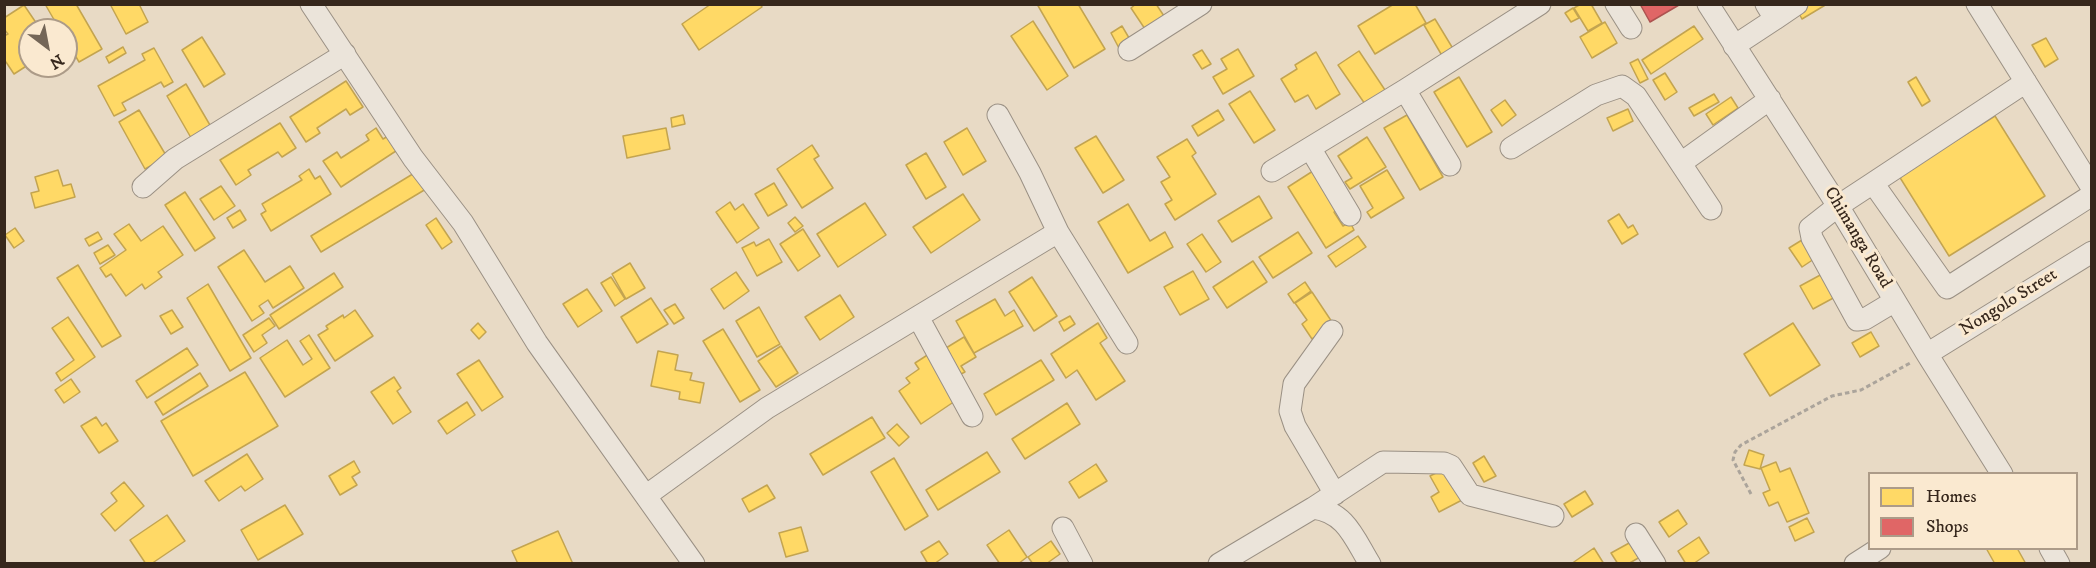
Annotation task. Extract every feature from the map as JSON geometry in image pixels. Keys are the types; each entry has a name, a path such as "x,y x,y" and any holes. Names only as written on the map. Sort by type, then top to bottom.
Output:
{"street":[{"path":"311,4 413,158 463,223 537,343 694,564"},
{"path":"1129,50 1201,4"},
{"path":"1272,171 1540,4"},
{"path":"1616,4 1631,28"},
{"name":"Chimanga Road","path":"1707,4 1838,206 2001,472"},
{"path":"1734,46 1770,12 1797,4"},
{"path":"1977,4 2091,188"},
{"path":"143,187 176,159 345,54"},
{"path":"1895,301 1865,319 1857,320 1812,238 1810,228 1838,206 2026,82"},
{"path":"1511,148 1596,95 1622,87 1636,96 1711,208"},
{"path":"1405,90 1450,165"},
{"path":"1681,163 1770,99"},
{"path":"998,115 1030,173 1058,232 1127,343"},
{"path":"1310,148 1350,215"},
{"path":"1873,183 1947,288 2091,195"},
{"path":"647,495 767,408 1058,232"},
{"name":"Nongolo Street","path":"1927,354 2091,252"},
{"path":"918,317 972,416"},
{"path":"1332,331 1294,384 1290,411 1295,426 1335,494"},
{"path":"1219,564 1313,508 1383,462 1444,463 1451,466 1470,495 1552,516"},
{"path":"1313,508 1327,510 1344,520 1370,564"},
{"path":"1063,528 1082,564"},
{"path":"1636,534 1655,564"},
{"path":"1855,564 1878,550"},
{"path":"2051,550 2059,564"}],"path":[{"path":"1751,494 1733,460 1741,445 1832,396 1861,390 1927,354"}],"building: Homes":[{"path":"45,4 76,4 102,49 79,62 78,18 53,18"},
{"path":"110,4 139,4 148,22 126,34"},
{"path":"711,4 760,4 762,7 699,50 682,24"},
{"path":"1037,4 1078,4 1105,49 1074,68"},
{"path":"1136,4 1156,4 1164,16 1145,29 1131,8"},
{"path":"1394,4 1415,4 1426,23 1375,54 1358,26"},
{"path":"1581,4 1591,4 1602,23 1588,31 1574,8"},
{"path":"1806,4 1827,4 1802,19 1797,10"},
{"path":"24,5 33,18 18,18 18,71 14,74 6,62 4,63 4,36 8,34 4,29 4,18"},
{"path":"1573,8 1579,18 1571,22 1565,13"},
{"path":"1435,19 1455,52 1444,59 1424,25"},
{"path":"1033,21 1068,76 1047,90 1011,36"},
{"path":"1605,22 1617,43 1592,58 1580,37"},
{"path":"1122,26 1132,43 1120,50 1111,33"},
{"path":"1694,26 1703,39 1651,74 1642,60"},
{"path":"202,37 225,74 204,87 182,50"},
{"path":"2046,38 2058,59 2045,67 2032,45"},
{"path":"123,47 126,53 109,63 106,57"},
{"path":"154,48 173,82 164,87 161,82 122,103 126,110 114,116 98,86 145,60 142,54"},
{"path":"1238,49 1254,76 1223,94 1213,77 1227,69 1221,59"},
{"path":"1202,50 1211,64 1202,69 1193,55"},
{"path":"1359,51 1385,90 1365,104 1338,65"},
{"path":"1316,52 1340,94 1316,109 1308,95 1295,102 1281,79 1297,69 1295,65"},
{"path":"1638,59 1648,79 1640,83 1630,63"},
{"path":"1665,73 1677,92 1665,100 1653,80"},
{"path":"1459,77 1492,132 1467,147 1434,92"},
{"path":"1916,77 1930,101 1922,106 1908,82"},
{"path":"346,81 363,107 350,115 346,109 317,128 320,133 306,142 290,117"},
{"path":"186,84 214,132 194,143 167,96"},
{"path":"1250,91 1275,130 1254,143 1229,104"},
{"path":"1714,94 1719,102 1694,116 1689,108"},
{"path":"1731,97 1738,108 1713,125 1706,114"},
{"path":"1505,100 1516,115 1502,126 1491,110"},
{"path":"1628,109 1633,121 1613,131 1607,118"},
{"path":"139,110 167,157 145,169 119,122"},
{"path":"1218,110 1224,120 1198,136 1192,126"},
{"path":"683,115 685,124 672,127 671,118"},
{"path":"1407,115 1443,177 1420,190 1384,128"},
{"path":"1995,116 2045,196 1949,256 1899,176"},
{"path":"280,123 296,148 282,157 278,152 248,170 251,175 236,185 220,160"},
{"path":"376,128 383,139 390,135 399,149 341,187 323,161 337,152 341,158 369,140 366,135"},
{"path":"666,128 670,149 627,158 623,136"},
{"path":"967,128 986,161 963,175 944,142"},
{"path":"1096,136 1124,180 1103,193 1075,148"},
{"path":"1367,137 1386,167 1350,189 1345,182 1352,178 1338,156"},
{"path":"1187,139 1196,153 1192,156 1216,194 1175,220 1165,204 1172,200 1161,182 1170,177 1157,157"},
{"path":"812,145 819,156 814,159 833,188 802,208 777,169"},
{"path":"926,153 946,187 926,199 906,165"},
{"path":"309,169 315,179 320,176 331,194 271,231 261,214 266,211 262,204 302,180 299,176"},
{"path":"58,170 63,186 71,184 75,197 35,208 31,193 39,191 35,177"},
{"path":"1387,170 1404,198 1371,218 1367,212 1373,208 1360,186"},
{"path":"1313,171 1340,208 1334,212 1343,226 1350,222 1354,230 1326,248 1288,187"},
{"path":"416,172 426,189 321,252 311,236"},
{"path":"774,183 787,205 768,216 755,194"},
{"path":"221,186 235,206 214,220 200,199"},
{"path":"185,192 215,238 195,251 165,205"},
{"path":"963,194 980,220 931,253 913,227"},
{"path":"1259,196 1272,218 1232,242 1218,221"},
{"path":"730,202 735,210 743,204 759,228 737,243 716,212"},
{"path":"865,203 886,235 838,267 817,234"},
{"path":"1128,204 1150,241 1165,232 1173,247 1128,273 1098,222"},
{"path":"240,210 246,220 233,228 227,218"},
{"path":"1619,214 1628,228 1633,225 1638,234 1622,244 1608,221"},
{"path":"795,217 803,226 795,232 788,223"},
{"path":"436,218 452,242 442,249 426,225"},
{"path":"129,224 141,241 163,226 183,255 158,272 162,277 145,289 142,284 126,296 111,274 106,277 100,268 126,250 114,234"},
{"path":"15,228 24,241 14,248 5,235"},
{"path":"803,229 820,256 798,271 780,244"},
{"path":"98,232 102,239 89,246 85,239"},
{"path":"1298,232 1312,253 1273,278 1259,257"},
{"path":"1202,234 1221,262 1206,272 1187,244"},
{"path":"1358,236 1366,247 1336,267 1328,256"},
{"path":"769,239 782,262 757,276 742,248 754,242 756,246"},
{"path":"1802,240 1814,259 1802,267 1789,248"},
{"path":"108,245 115,255 100,264 94,253"},
{"path":"244,250 265,282 290,266 304,288 273,308 268,300 259,306 264,313 252,321 218,267"},
{"path":"1253,261 1267,282 1227,308 1213,287"},
{"path":"630,263 645,288 626,299 612,274"},
{"path":"78,265 121,336 102,347 57,278"},
{"path":"1193,271 1209,299 1180,315 1164,287"},
{"path":"736,272 749,291 724,309 711,289"},
{"path":"334,273 343,287 279,329 270,315"},
{"path":"1824,273 1837,296 1813,309 1800,286"},
{"path":"611,277 625,299 615,306 601,283"},
{"path":"1032,277 1057,316 1034,331 1009,292"},
{"path":"1305,282 1311,291 1294,303 1288,294"},
{"path":"208,284 251,358 230,371 187,298"},
{"path":"587,289 602,311 578,327 563,304"},
{"path":"1312,292 1334,325 1312,339 1302,324 1307,320 1295,303"},
{"path":"840,295 854,317 820,340 805,317"},
{"path":"651,298 668,324 637,343 621,317"},
{"path":"995,299 1005,316 1014,310 1023,326 974,353 956,321"},
{"path":"675,304 684,318 674,324 664,310"},
{"path":"759,307 780,344 757,357 736,321"},
{"path":"172,310 183,327 171,334 160,316"},
{"path":"355,310 373,336 335,361 318,335 328,329 326,326"},
{"path":"1070,316 1075,324 1064,331 1059,322"},
{"path":"68,317 95,357 61,381 56,373 74,360 52,328"},
{"path":"269,318 275,326 262,335 267,343 254,352 243,335"},
{"path":"478,323 486,332 479,339 471,330"},
{"path":"1098,323 1107,338 1100,343 1125,381 1096,400 1077,370 1066,378 1051,354"},
{"path":"1793,323 1820,365 1770,396 1744,354"},
{"path":"723,329 760,390 740,402 703,341"},
{"path":"1871,332 1879,346 1860,357 1852,343"},
{"path":"309,335 330,368 285,397 260,358 287,340 303,365 312,359 300,341"},
{"path":"964,337 976,357 961,366 965,372 961,374 946,348"},
{"path":"781,346 798,373 776,387 758,361"},
{"path":"187,348 198,365 147,398 136,381"},
{"path":"658,351 678,355 675,370 692,373 690,380 704,383 700,403 679,399 680,392 651,386"},
{"path":"929,354 958,399 921,424 899,391 910,383 906,378 919,369 915,363"},
{"path":"479,360 503,397 482,411 457,374"},
{"path":"1041,360 1054,380 996,415 984,394"},
{"path":"245,372 278,426 193,476 161,421"},
{"path":"200,373 208,386 163,415 155,402"},
{"path":"394,377 401,388 397,391 411,412 393,424 371,392"},
{"path":"71,379 80,392 64,403 55,390"},
{"path":"467,402 475,415 447,434 438,421"},
{"path":"1067,403 1080,424 1025,459 1012,439"},
{"path":"96,417 102,426 106,423 118,441 99,453 81,426"},
{"path":"872,417 885,438 823,475 810,454"},
{"path":"897,424 909,437 899,446 887,433"},
{"path":"1749,450 1764,455 1760,469 1744,465"},
{"path":"987,452 1000,472 938,510 926,490"},
{"path":"247,454 263,479 245,491 241,486 219,501 205,481"},
{"path":"1484,456 1496,476 1484,482 1473,463"},
{"path":"894,458 928,516 905,530 871,472"},
{"path":"354,461 360,472 352,477 357,485 340,495 329,476"},
{"path":"1776,462 1780,472 1790,468 1809,513 1787,522 1778,502 1769,506 1763,493 1770,490 1761,468"},
{"path":"1096,464 1107,481 1079,498 1069,482"},
{"path":"1446,468 1464,499 1439,512 1431,497 1439,492 1430,476"},
{"path":"124,482 144,506 115,531 101,514 117,501 111,493"},
{"path":"767,485 775,498 749,512 742,499"},
{"path":"1585,491 1593,504 1572,517 1564,504"},
{"path":"285,505 303,534 258,560 241,530"},
{"path":"1678,510 1687,524 1669,537 1659,522"},
{"path":"167,515 185,541 151,564 146,564 130,540"},
{"path":"1807,518 1814,532 1795,541 1789,527"},
{"path":"801,527 808,551 786,557 779,533"},
{"path":"1009,530 1027,557 1018,564 1000,564 987,545"},
{"path":"558,531 573,564 518,564 512,551"},
{"path":"1699,537 1709,553 1693,564 1686,564 1678,551"},
{"path":"939,541 948,554 934,564 928,564 921,552"},
{"path":"1051,541 1060,554 1046,564 1033,564 1028,557"},
{"path":"1631,542 1640,557 1628,564 1618,564 1611,553"},
{"path":"1594,548 1604,564 1571,564"},
{"path":"1987,550 2018,550 2026,564 1995,564"}],"building: Shops":[{"path":"1640,4 1678,4 1679,5 1650,22"}]}
